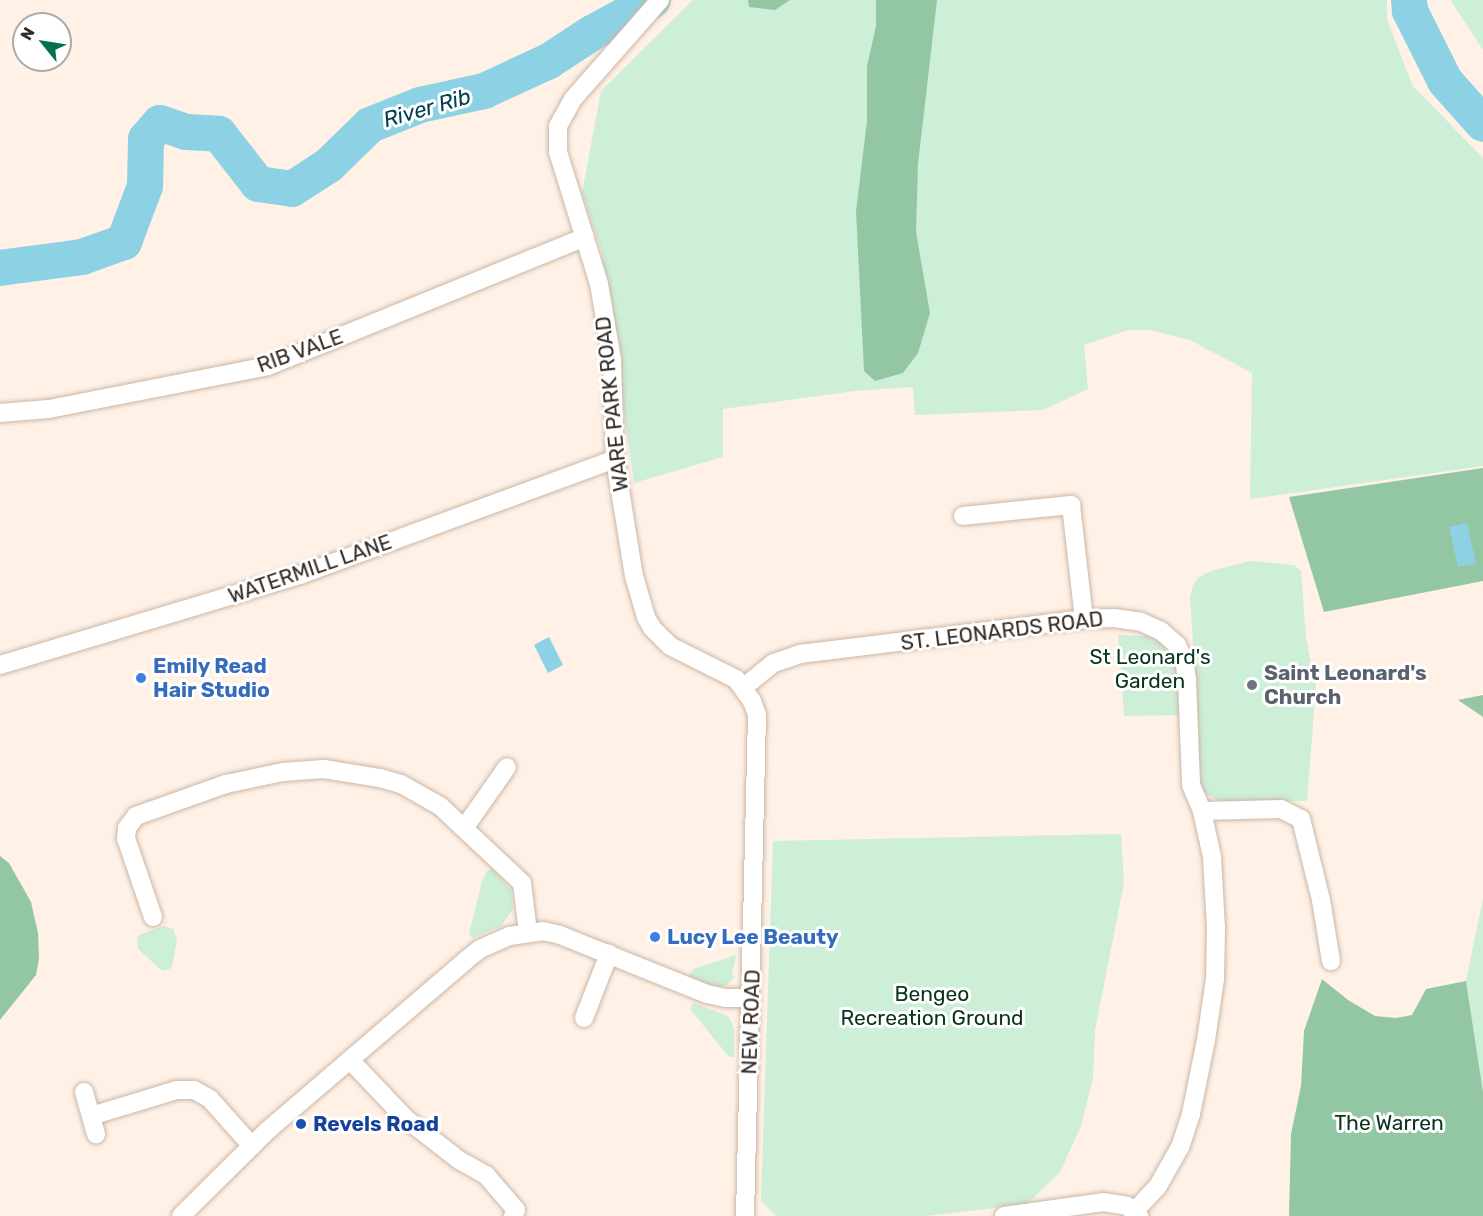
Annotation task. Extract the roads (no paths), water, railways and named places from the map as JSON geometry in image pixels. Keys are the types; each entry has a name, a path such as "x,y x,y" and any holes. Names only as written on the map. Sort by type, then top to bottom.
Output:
{"street":[{"name":"WARE PARK ROAD","path":"660,0 573,99 558,126 558,152 599,284 612,359 615,459 634,576 652,628 670,645 725,673 744,687"},
{"name":"RIB VALE","path":"0,413 60,407 268,366 585,237"},
{"name":"WATERMILL LANE","path":"0,665 300,575 615,459"},
{"path":"963,516 1071,505 1084,619"},
{"name":"ST. LEONARDS ROAD","path":"744,687 774,663 800,654 1084,619 1114,618 1141,622 1161,631 1177,645 1184,660 1187,679 1191,785 1202,811 1212,857 1216,928 1215,979 1206,1040 1191,1113 1180,1147 1164,1177 1137,1214"},
{"name":"NEW ROAD","path":"744,687 752,701 759,728 745,1216"},
{"path":"465,827 507,767"},
{"path":"153,917 126,838 127,828 136,816 226,784 291,771 324,769 401,784 440,806 465,827 522,883 528,932"},
{"path":"1202,811 1281,809 1301,819 1321,900 1331,961"},
{"path":"181,1216 252,1146 480,949 509,936 543,931 560,935 716,996 751,998"},
{"path":"584,1018 609,954"},
{"path":"350,1060 405,1118 459,1160 486,1175 516,1210 513,1216"},
{"path":"91,1116 177,1090 195,1090 210,1099 252,1146"},
{"path":"84,1092 96,1134"},
{"path":"1004,1216 1103,1202 1116,1202 1137,1214"}],"water":[{"path":"1467,523 1476,563 1458,567 1449,527"},
{"path":"549,637 563,665 548,673 534,645"}],"waterway":[{"name":"River Rib","path":"0,268 82,257 124,242 145,186 146,139 160,123 186,132 219,134 258,184 292,189 329,165 370,125 420,105 484,91 549,61 592,33 653,0"},
{"path":"1409,0 1410,11 1445,81 1483,124"}],"place":[{"name":"Emily Read Hair Studio","path":"141,678"},
{"name":"Saint Leonard's Church","path":"1252,685"},
{"name":"Lucy Lee Beauty","path":"655,937"},
{"name":"Revels Road","path":"301,1124"}],"park label":[{"name":"St Leonard's Garden","path":"1150,669"},
{"name":"Bengeo Recreation Ground","path":"932,1006"},
{"name":"The Warren","path":"1389,1123"}]}
